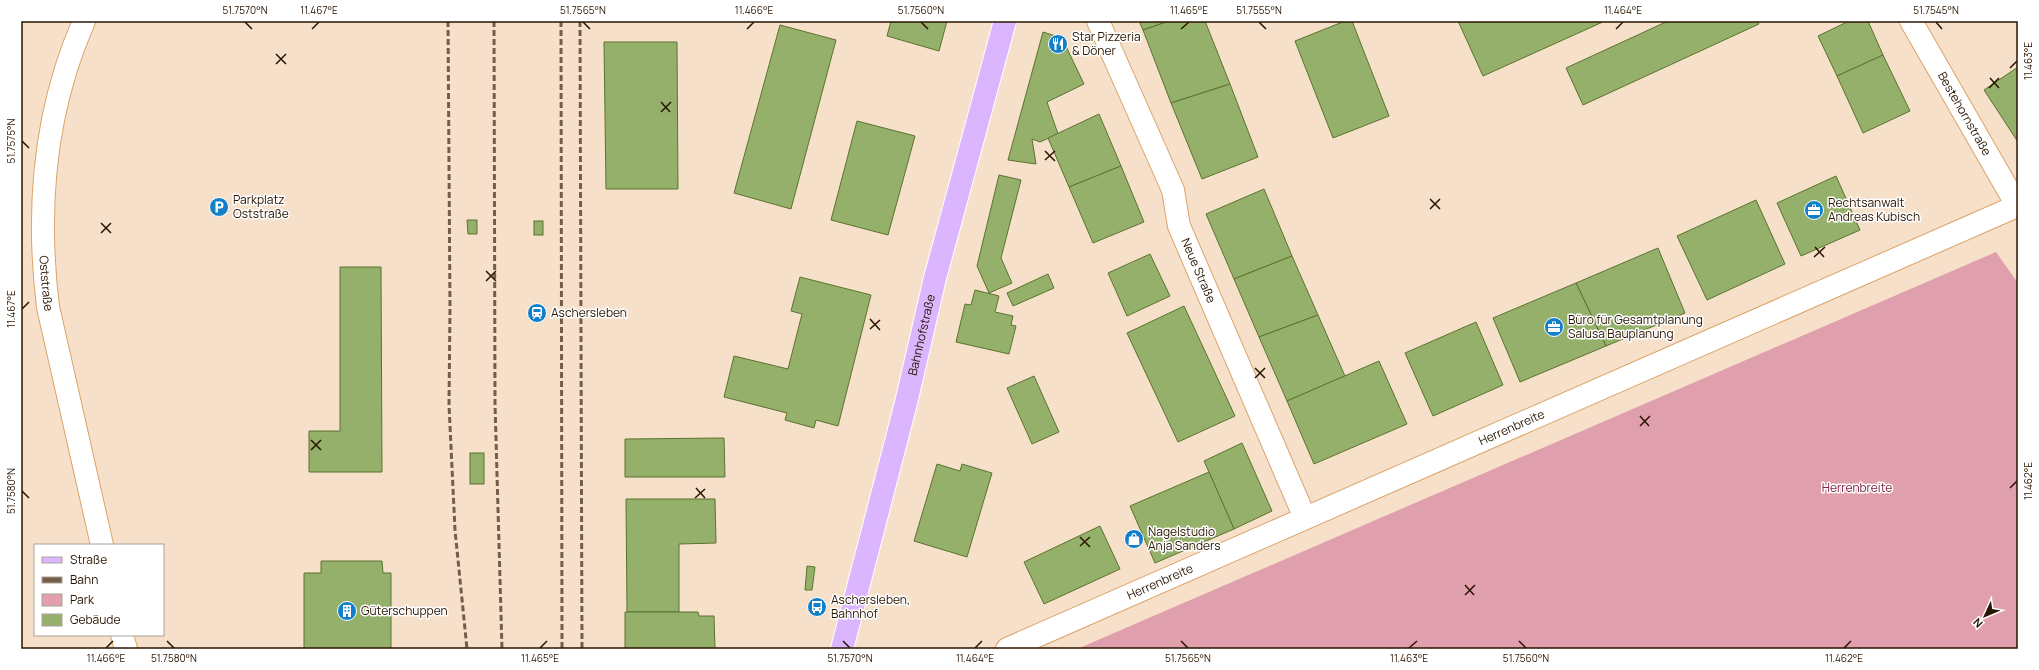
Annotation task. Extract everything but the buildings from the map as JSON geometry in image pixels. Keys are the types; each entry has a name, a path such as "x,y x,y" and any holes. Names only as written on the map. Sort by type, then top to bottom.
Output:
{"main road":[{"name":"Bahnhofstraße","path":"842,649 906,403 935,278 1005,21"}],"street":[{"name":"Oststraße","path":"84,21 76,41 50,134 44,178 42,220 44,268 48,307 102,544"},
{"name":"Neue Straße","path":"1098,21 1173,190 1179,226 1305,518"},
{"name":"Bestehornstraße","path":"1911,21 2017,207"},
{"name":"Herrenbreite","path":"1007,649 2017,207"},
{"path":"122,636 126,649"}],"green space":[{"name":"Herrenbreite","path":"1996,252 2018,283 2018,649 1077,649"}],"railway":[{"path":"448,21 450,308 449,405 455,530 467,649"},
{"path":"494,21 495,404 502,649"},
{"path":"561,21 562,649"},
{"path":"580,21 582,649"}],"place":[{"name":"Star Pizzeria & Döner","path":"1058,44"},
{"name":"Parkplatz Oststraße","path":"219,207"},
{"name":"Rechtsanwalt Andreas Kubisch","path":"1814,210"},
{"name":"Aschersleben","path":"537,313"},
{"name":"Büro für Gesamtplanung Salusa Bauplanung","path":"1554,327"},
{"name":"Nagelstudio Anja Sanders","path":"1134,539"},
{"name":"Aschersleben, Bahnhof","path":"817,607"},
{"name":"Güterschuppen","path":"347,611"}]}
